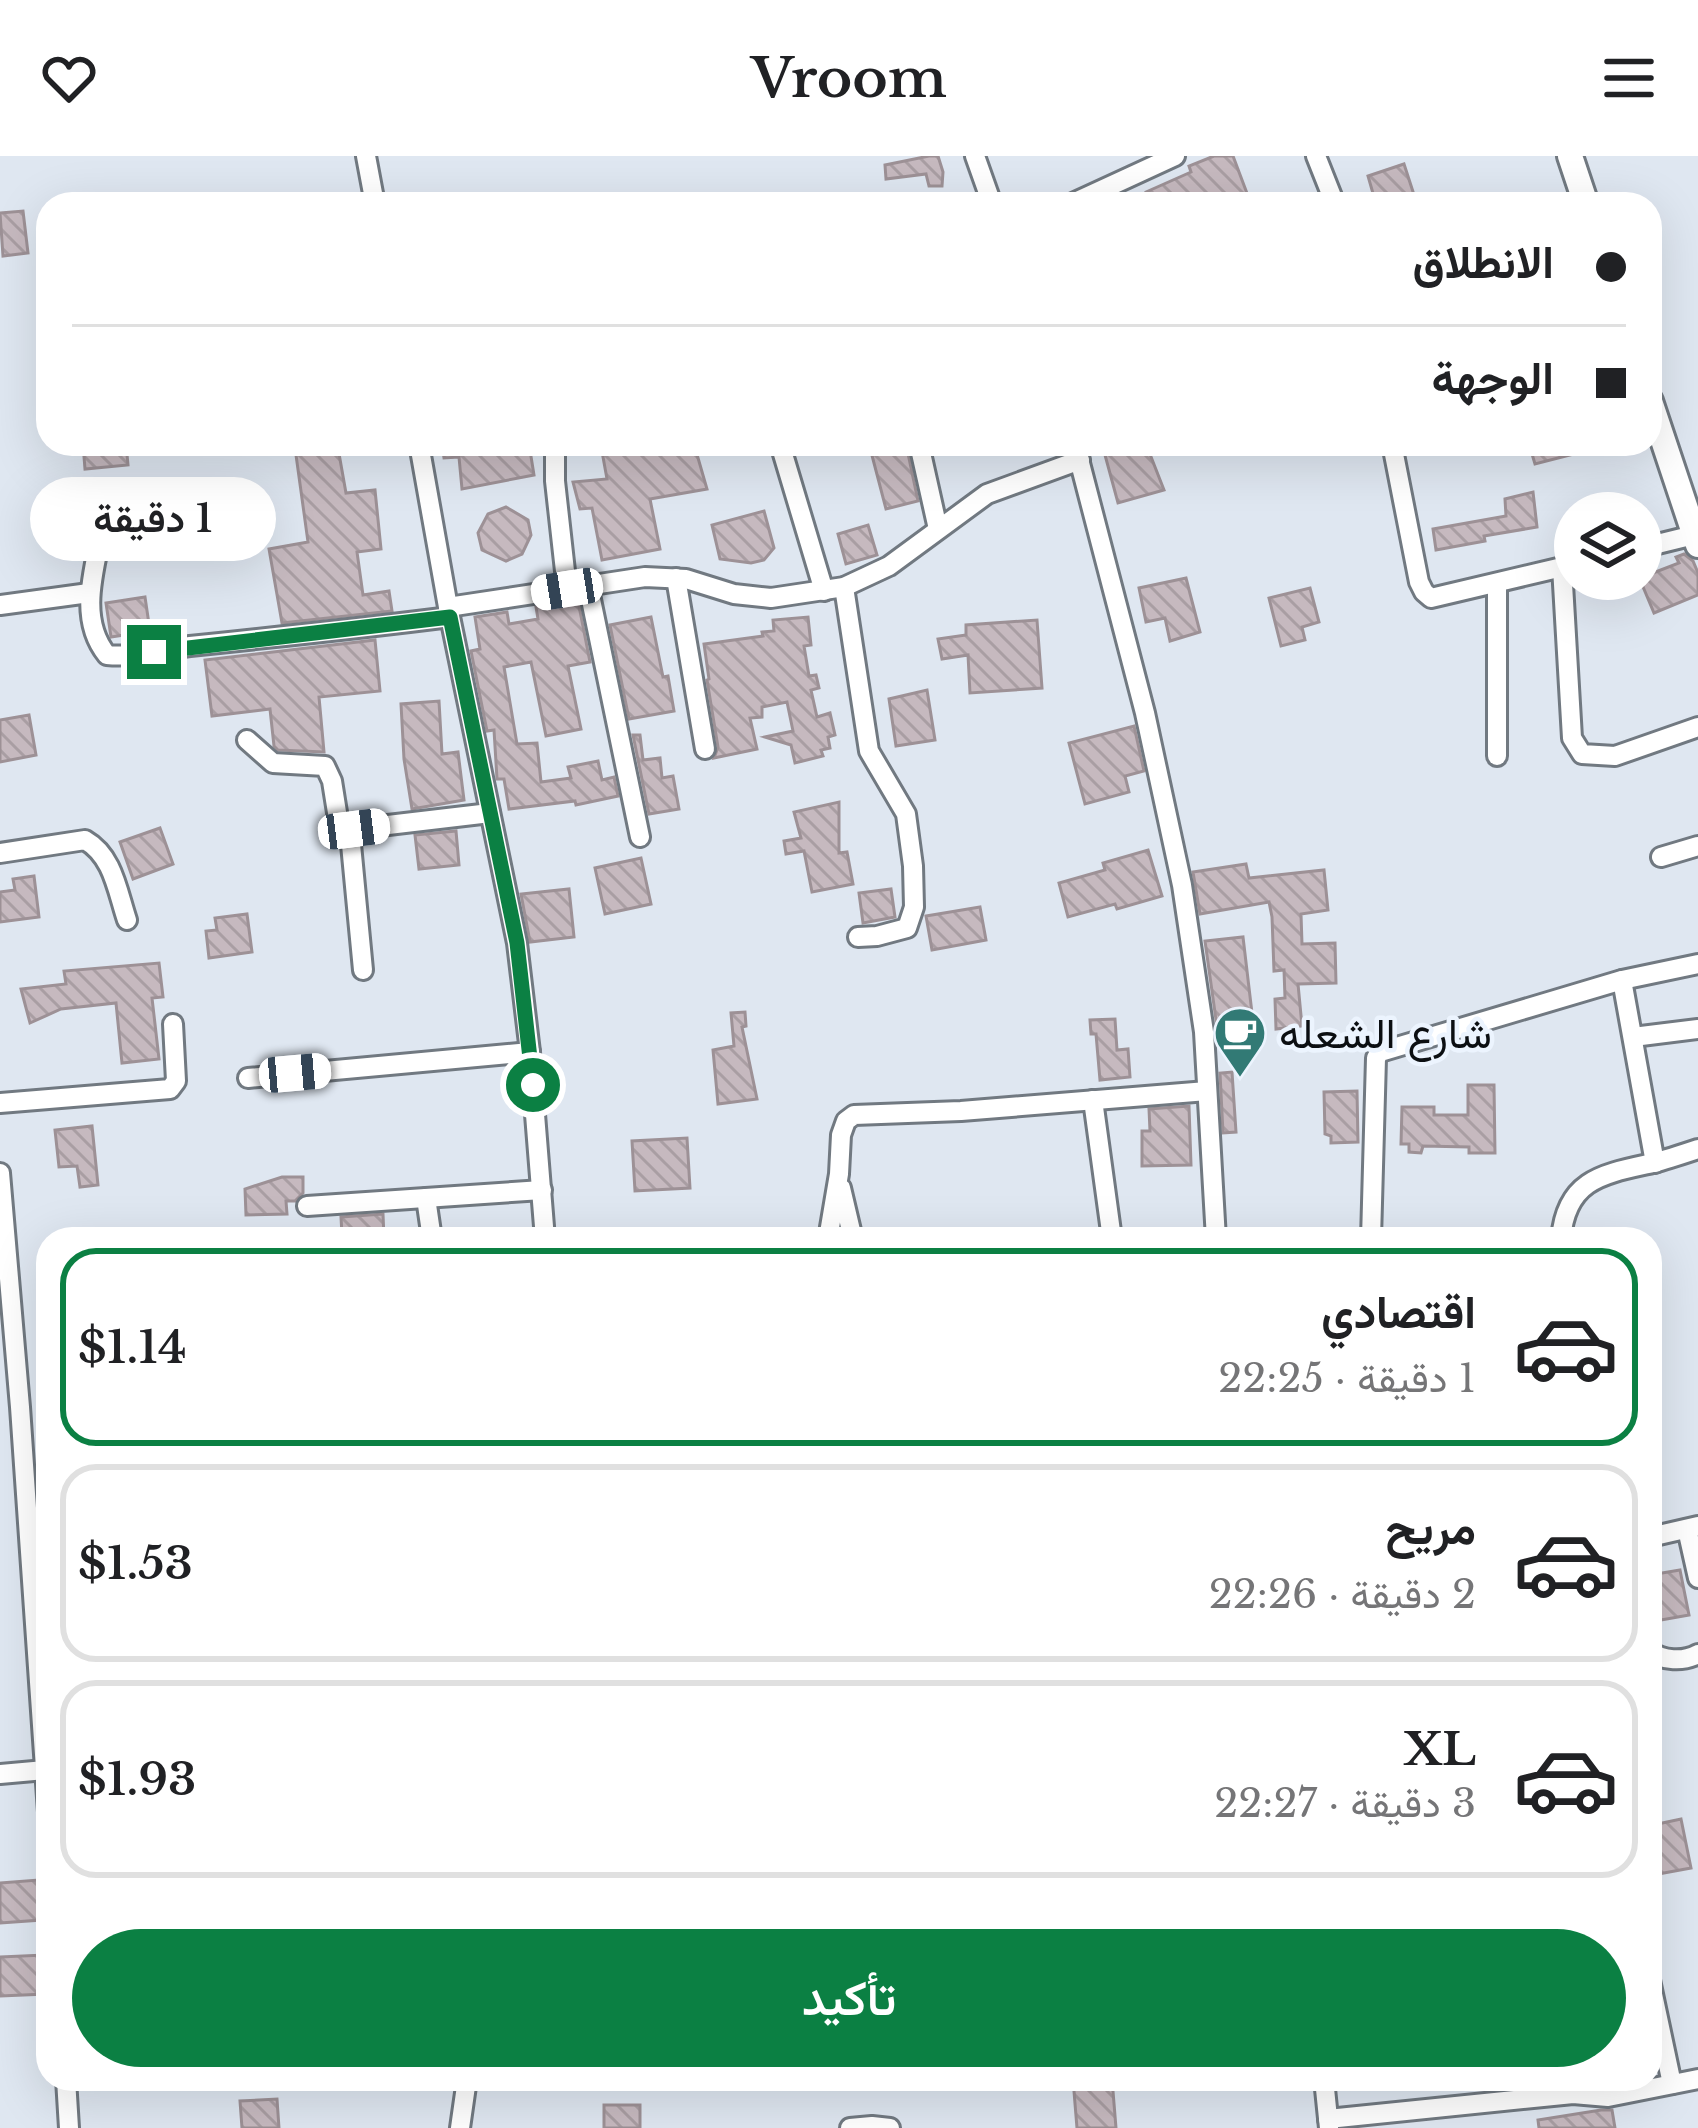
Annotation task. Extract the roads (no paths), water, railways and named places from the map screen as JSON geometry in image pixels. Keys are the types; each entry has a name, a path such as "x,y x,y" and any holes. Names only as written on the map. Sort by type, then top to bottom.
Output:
{"street":[{"path":"366,156 373,192"},
{"path":"975,156 988,192"},
{"path":"1097,192 1175,156"},
{"path":"1316,156 1330,192"},
{"path":"1570,156 1582,192"},
{"path":"1662,437 1696,540 1662,545"},
{"path":"420,456 517,943 544,1227"},
{"path":"555,456 567,589"},
{"path":"784,456 824,591"},
{"path":"922,456 938,529"},
{"path":"99,544 88,593 97,643 107,655 124,657 184,646 290,637 645,577 676,578 734,594 771,598 844,587 890,566 987,494 1068,456"},
{"path":"1078,456 1145,713 1182,885 1204,1032 1215,1227"},
{"path":"1394,456 1419,582 1431,598 1554,569"},
{"path":"676,578 705,749"},
{"path":"1496,756 1497,583"},
{"path":"588,585 640,837"},
{"path":"844,587 869,752 906,814 913,866 914,907 907,928 858,937"},
{"path":"0,604 88,593"},
{"path":"1569,600 1572,739 1582,754 1615,756 1698,727"},
{"path":"247,740 273,763 325,766 339,825 350,834"},
{"path":"363,970 350,834 354,829 490,813"},
{"path":"0,854 91,842 108,861 127,920"},
{"path":"1660,857 1698,846"},
{"path":"1371,1227 1376,1058 1380,1052 1622,980 1698,964"},
{"path":"1622,980 1655,1162"},
{"path":"0,1102 170,1089 176,1081 173,1024"},
{"path":"1633,1037 1698,1029"},
{"path":"248,1078 530,1052"},
{"path":"830,1227 841,1135 854,1115 1207,1091"},
{"path":"1093,1100 1110,1227"},
{"path":"1564,1227 1571,1199 1603,1174 1698,1149"},
{"path":"0,1173 10,1408 25,1478 36,1639"},
{"path":"839,1178 850,1227"},
{"path":"307,1206 542,1190"},
{"path":"426,1198 430,1227"},
{"path":"25,1478 36,1475"},
{"path":"1662,1534 1693,1527 1698,1578"},
{"path":"1662,1657 1698,1654"},
{"path":"0,1774 36,1771"},
{"path":"1662,2037 1672,2084"},
{"path":"1662,2086 1698,2079"},
{"path":"67,2091 69,2128"},
{"path":"460,2128 465,2091"},
{"path":"1325,2091 1328,2124 1573,2094 1608,2097 1638,2091"},
{"path":"850,2128 890,2128"}],"place":[{"name":"شارع الشعله","path":"1240,1079"}]}
